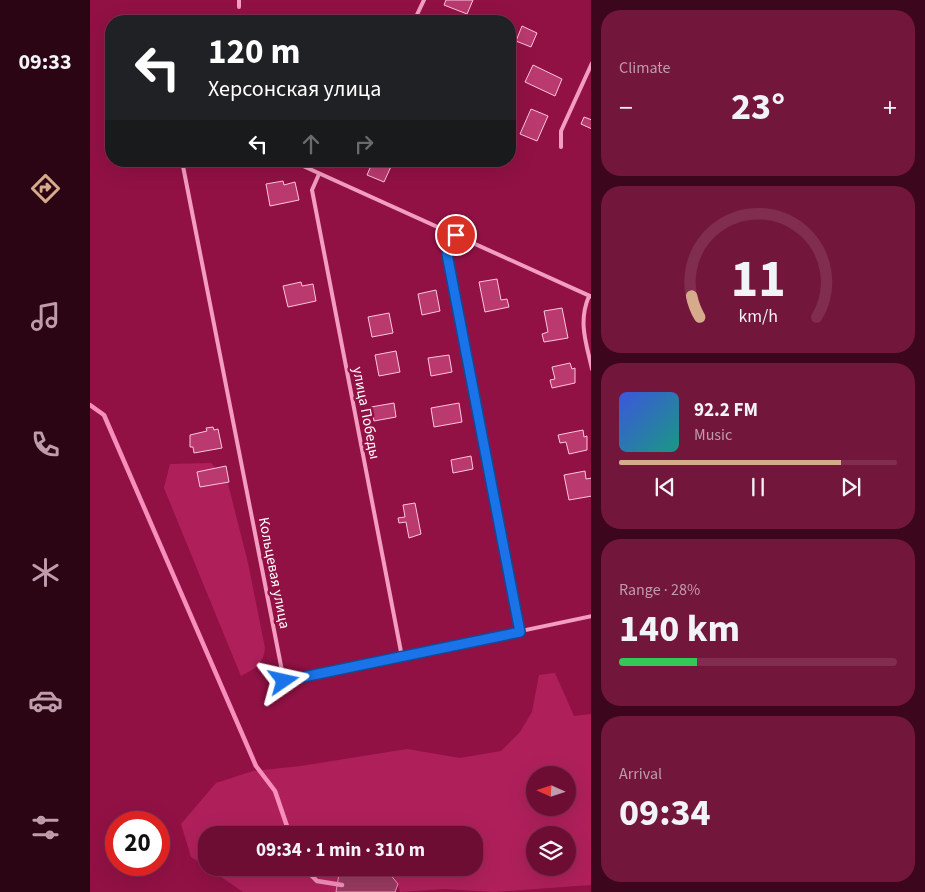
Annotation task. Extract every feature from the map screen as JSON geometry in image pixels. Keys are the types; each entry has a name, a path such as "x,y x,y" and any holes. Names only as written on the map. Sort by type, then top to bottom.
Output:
{"lane":[{"path":"239,0 239,7"},
{"path":"417,15 424,0"},
{"path":"561,147 561,131 591,63"},
{"name":"Кольцевая улица","path":"183,167 284,681 591,616"},
{"path":"304,167 590,296 583,310 582,320 591,369"},
{"name":"улица Победы","path":"319,174 312,190 402,657"},
{"path":"456,235 447,254 520,632"}],"shaded area":[{"path":"211,463 227,480 248,563 265,648 263,658 258,665 241,676 164,488 170,464"},
{"path":"555,673 574,716 591,714 591,885 494,892 445,889 400,892 398,884 392,876 483,876 483,826 198,826 198,861 191,857 181,824 216,783 253,771 301,766 407,749 460,758 501,751 520,732 532,712 539,675"},
{"path":"220,876 339,876 336,892 243,892"},
{"path":"339,876 392,876 398,884 395,892 336,892"}],"building":[{"path":"446,0 473,0 467,14 444,5"},
{"path":"522,26 537,33 531,47 516,41"},
{"path":"533,65 562,79 555,96 525,82"},
{"path":"531,109 548,116 537,141 520,134"},
{"path":"584,117 591,120 591,129 581,124"},
{"path":"370,167 391,167 384,182 367,175"},
{"path":"283,181 284,185 295,182 299,200 270,206 266,184"},
{"path":"497,279 501,300 507,299 509,307 485,312 479,282"},
{"path":"301,282 302,286 313,284 316,301 288,307 283,286"},
{"path":"436,290 440,311 422,315 418,294"},
{"path":"562,308 568,338 544,342 542,334 548,332 544,311"},
{"path":"389,313 393,333 372,337 368,317"},
{"path":"396,351 400,372 379,376 375,355"},
{"path":"449,355 452,372 431,376 428,358"},
{"path":"570,363 572,369 575,368 575,383 552,388 550,380 555,379 552,367"},
{"path":"394,403 396,417 374,421 371,407"},
{"path":"459,403 462,422 434,427 431,408"},
{"path":"213,427 214,430 218,429 222,448 194,453 193,447 190,447 190,435 207,431 206,428"},
{"path":"583,430 584,437 587,436 587,450 569,454 566,442 560,443 558,435"},
{"path":"471,456 473,469 453,473 451,460"},
{"path":"226,466 229,482 200,487 197,472"},
{"path":"585,471 586,479 591,478 591,496 569,500 564,475"},
{"path":"415,503 421,534 409,538 406,522 399,523 398,518 405,517 403,505"}],"waterway":[{"path":"90,405 104,415 256,766 275,791 287,826"},
{"path":"312,876 317,881 342,885"}],"route":[{"path":"284,681 520,632 447,254 456,235"}]}
